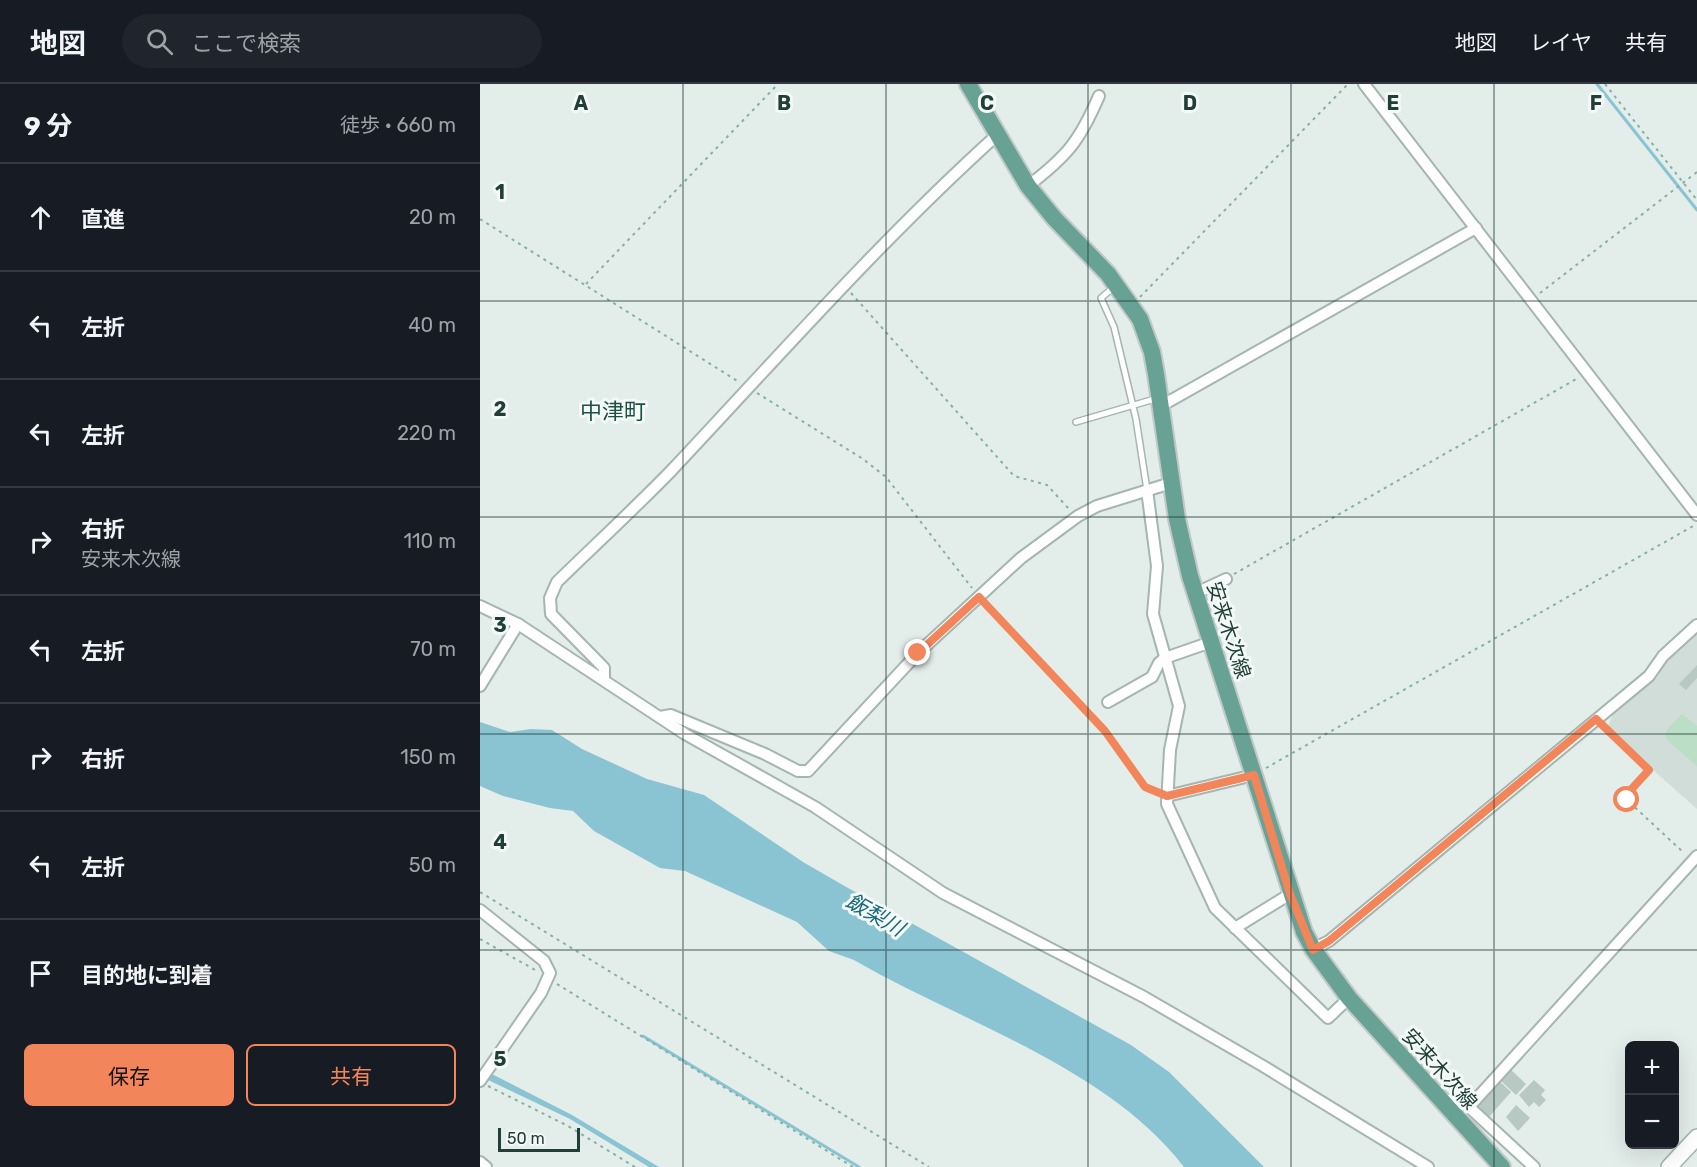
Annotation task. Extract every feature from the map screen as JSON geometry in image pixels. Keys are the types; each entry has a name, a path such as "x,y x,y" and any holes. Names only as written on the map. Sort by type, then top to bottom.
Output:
{"main road":[{"name":"安来木次線","path":"968,84 1028,186 1054,218 1117,285 1132,306 1152,352 1177,519 1196,593 1290,894 1313,950 1349,998 1502,1167"}],"street":[{"path":"1364,84 1530,300 1693,503 1697,516"},
{"path":"1028,186 1068,153 1083,132 1099,96"},
{"path":"604,680 604,668 551,614 553,588 669,472 844,285 944,183 997,135"},
{"path":"1160,402 1476,228"},
{"path":"660,717 671,715 765,754 798,771 808,771 918,653 1021,558 1078,516 1097,507 1172,483"},
{"path":"1147,490 1157,566 1153,614 1179,706 1170,750 1167,804 1212,904 1328,1018 1349,998"},
{"path":"1196,593 1226,579"},
{"path":"480,606 604,680 685,734 815,807 943,893 1144,997 1263,1066 1428,1167"},
{"path":"1313,950 1329,941 1649,676 1663,656 1697,625"},
{"path":"480,686 516,628"},
{"path":"1108,702 1152,677 1165,658 1211,642"},
{"path":"1167,796 1254,775"},
{"path":"1469,1107 1695,859"},
{"path":"1235,928 1290,894"},
{"path":"480,910 544,961 550,973 541,993 484,1079"},
{"path":"1440,1099 1458,1101 1469,1107 1534,1167"},
{"path":"1669,1167 1697,1137"},
{"path":"480,1162 486,1167"}],"lane":[{"path":"1117,285 1101,298 1114,327 1133,406 1147,490"},
{"path":"1076,422 1133,406 1160,402"}],"path":[{"path":"586,284 778,84"},
{"path":"1132,306 1348,84"},
{"path":"1605,84 1697,200"},
{"path":"1530,300 1697,172"},
{"path":"480,219 863,459 886,477 979,597 1105,731 1141,783 1158,794 1167,796"},
{"path":"844,285 1014,476 1047,485 1078,516"},
{"path":"1226,579 1576,379"},
{"path":"1254,775 1697,524"},
{"path":"1596,719 1649,770 1627,794 1627,800 1695,859"},
{"path":"480,892 928,1167"},
{"path":"480,939 517,958 853,1167"},
{"path":"484,1079 635,1167"}],"shaded area":[{"path":"1697,629 1697,809 1607,729 1614,712 1658,677 1665,659"}],"green space":[{"path":"1682,714 1697,726 1697,766 1665,736 1667,730"}],"water":[{"name":"飯梨川","path":"480,722 510,732 531,729 552,730 582,749 647,779 704,795 803,862 1131,1045 1169,1072 1264,1167 1184,1167 1152,1132 1115,1101 1074,1074 1030,1049 854,960 829,951 797,922 685,871 660,868 594,831 573,811 550,808 503,796 480,786"},
{"path":"488,1072 572,1115 659,1167 649,1167 570,1119 484,1078"}],"building":[{"path":"1697,665 1697,678 1686,690 1679,684"},
{"path":"1509,1068 1526,1084 1516,1095 1499,1079"},
{"path":"1498,1080 1511,1092 1488,1118 1475,1105"},
{"path":"1534,1080 1545,1090 1541,1095 1546,1100 1539,1107 1534,1102 1529,1107 1519,1095"},
{"path":"1516,1105 1530,1118 1518,1131 1506,1117"}],"waterway":[{"path":"1597,84 1697,210"},
{"path":"643,1036 859,1167"}],"district":[{"name":"中津町","path":"613,411"}],"route":[{"path":"918,653 979,597 1105,731 1145,787 1162,796 1167,796 1254,775 1290,894 1313,950 1329,941 1596,719 1608,734 1649,770 1627,794 1627,800"}]}
